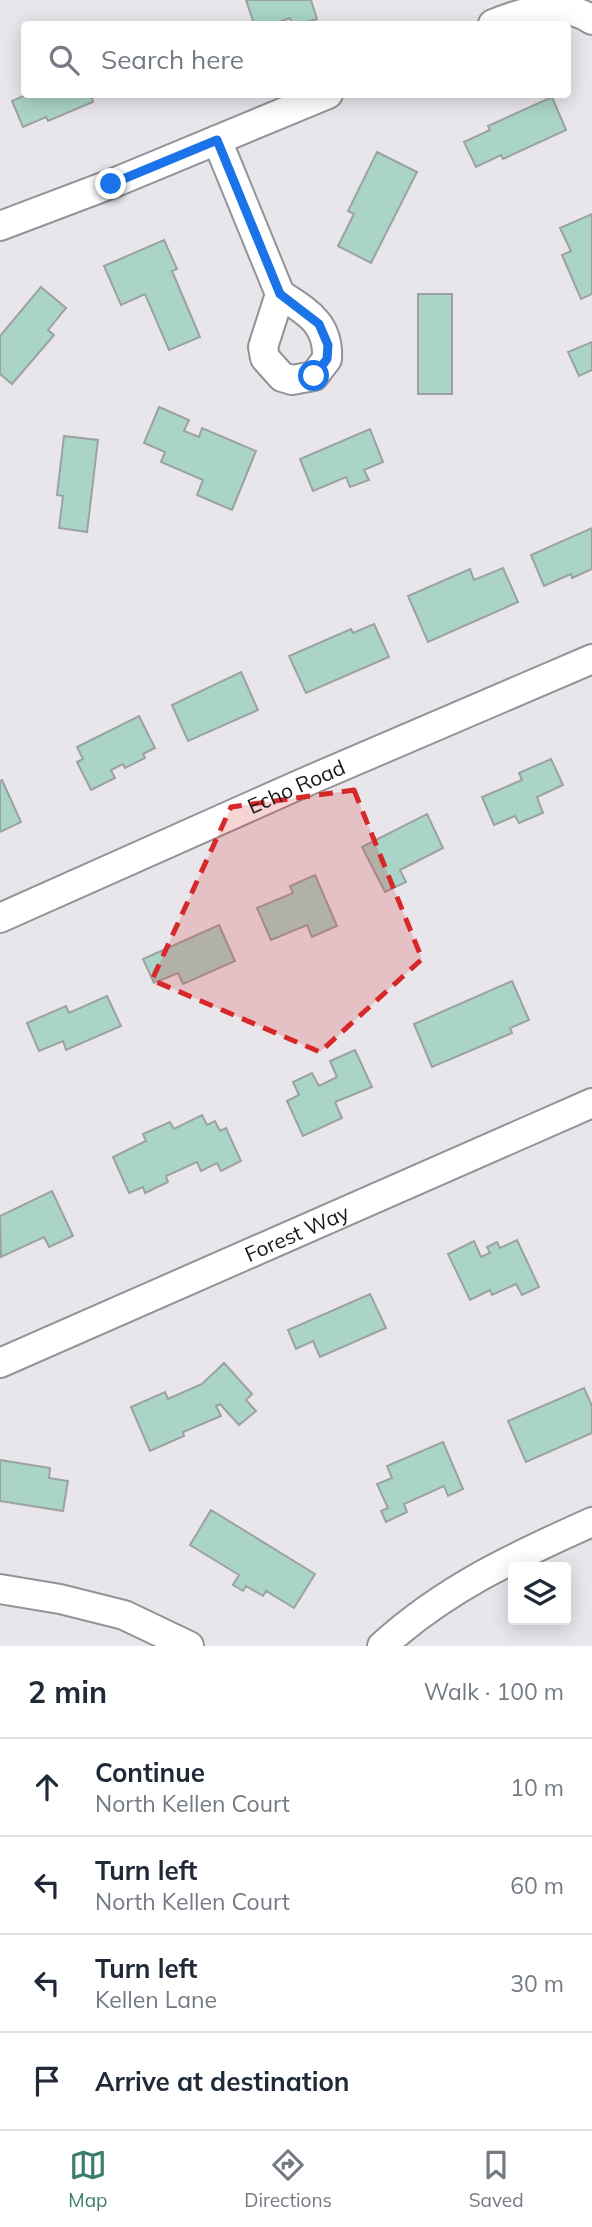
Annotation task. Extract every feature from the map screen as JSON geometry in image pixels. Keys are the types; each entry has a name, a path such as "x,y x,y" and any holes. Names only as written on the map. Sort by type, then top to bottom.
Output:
{"street":[{"path":"506,21 566,7"},
{"path":"0,226 62,204 318,98"},
{"path":"217,140 280,294"},
{"name":"Echo Road","path":"0,918 291,788 592,659"},
{"name":"Forest Way","path":"0,1363 592,1103"},
{"path":"382,1646 421,1613 468,1581 592,1522"},
{"path":"0,1590 72,1602 124,1615 189,1646"}],"highlighted area":[{"path":"354,790 422,959 320,1052 152,980 231,807"}],"building":[{"path":"246,0 311,0 317,19 291,21 290,18 282,21 253,21"},
{"path":"21,97 92,98 93,102 48,121 46,117 23,127 12,101"},
{"path":"552,98 566,130 503,159 501,155 476,167 464,142 490,130 488,126"},
{"path":"377,152 417,172 371,263 338,246 354,214 348,211"},
{"path":"592,214 592,294 581,299 562,255 571,251 560,228"},
{"path":"164,240 177,269 172,271 200,337 169,350 145,294 121,305 104,266"},
{"path":"41,287 66,308 48,330 54,335 12,384 0,374 0,336"},
{"path":"418,294 452,294 452,394 418,394"},
{"path":"592,342 592,370 579,376 568,352"},
{"path":"159,407 189,420 184,431 199,437 202,428 256,451 232,510 197,495 203,480 161,462 165,452 144,443"},
{"path":"370,429 383,462 364,470 369,480 350,487 346,477 313,491 300,459"},
{"path":"64,436 98,440 87,532 59,528 63,496 57,495"},
{"path":"592,528 592,569 572,578 571,574 544,586 531,555"},
{"path":"503,568 518,602 428,642 408,596 470,569 474,580"},
{"path":"374,624 389,657 306,693 289,656 351,629 353,633"},
{"path":"241,672 258,710 188,741 172,705"},
{"path":"139,716 155,748 143,754 145,758 125,768 123,764 111,770 115,778 91,790 77,762 83,759 77,747"},
{"path":"551,759 563,785 537,797 543,813 519,823 515,816 494,825 482,797 522,780 519,773"},
{"path":"2,780 21,822 0,832 0,781"},
{"path":"427,814 443,848 400,870 406,882 385,892 362,847"},
{"path":"315,875 337,926 312,937 307,925 271,940 257,908 293,893 290,886"},
{"path":"219,925 235,961 183,984 178,973 154,983 143,959"},
{"path":"512,981 529,1020 510,1028 512,1033 432,1067 414,1024"},
{"path":"107,996 121,1026 66,1050 63,1041 39,1051 27,1023 66,1006 69,1013"},
{"path":"355,1050 372,1087 335,1102 342,1118 303,1136 287,1101 299,1095 293,1082 312,1073 319,1086 337,1077 330,1061"},
{"path":"202,1115 207,1125 215,1121 220,1131 226,1128 241,1161 221,1171 217,1163 201,1171 197,1162 166,1176 168,1182 145,1193 143,1187 129,1193 113,1157 146,1141 143,1134 170,1122 174,1129"},
{"path":"52,1191 73,1236 49,1247 44,1237 1,1257 0,1216"},
{"path":"517,1240 539,1287 522,1295 516,1284 492,1295 490,1290 470,1300 448,1254 474,1241 481,1257 490,1253 487,1247 497,1242 500,1248"},
{"path":"370,1294 386,1328 320,1357 313,1341 296,1349 288,1330"},
{"path":"224,1363 252,1394 246,1400 256,1411 239,1425 220,1404 216,1406 221,1416 183,1432 184,1436 150,1451 131,1407 165,1392 168,1399 202,1384"},
{"path":"584,1388 592,1406 592,1433 526,1462 508,1421"},
{"path":"443,1442 463,1489 448,1496 444,1486 404,1504 407,1512 386,1522 381,1511 388,1508 377,1484 392,1478 387,1466"},
{"path":"0,1460 50,1468 49,1478 68,1481 63,1511 0,1501"},
{"path":"211,1510 315,1574 294,1608 266,1591 263,1596 246,1586 243,1591 233,1585 239,1575 190,1545"}],"route":[{"path":"111,184 217,140 280,294 311,316 326,337 327,359 314,376"}]}
